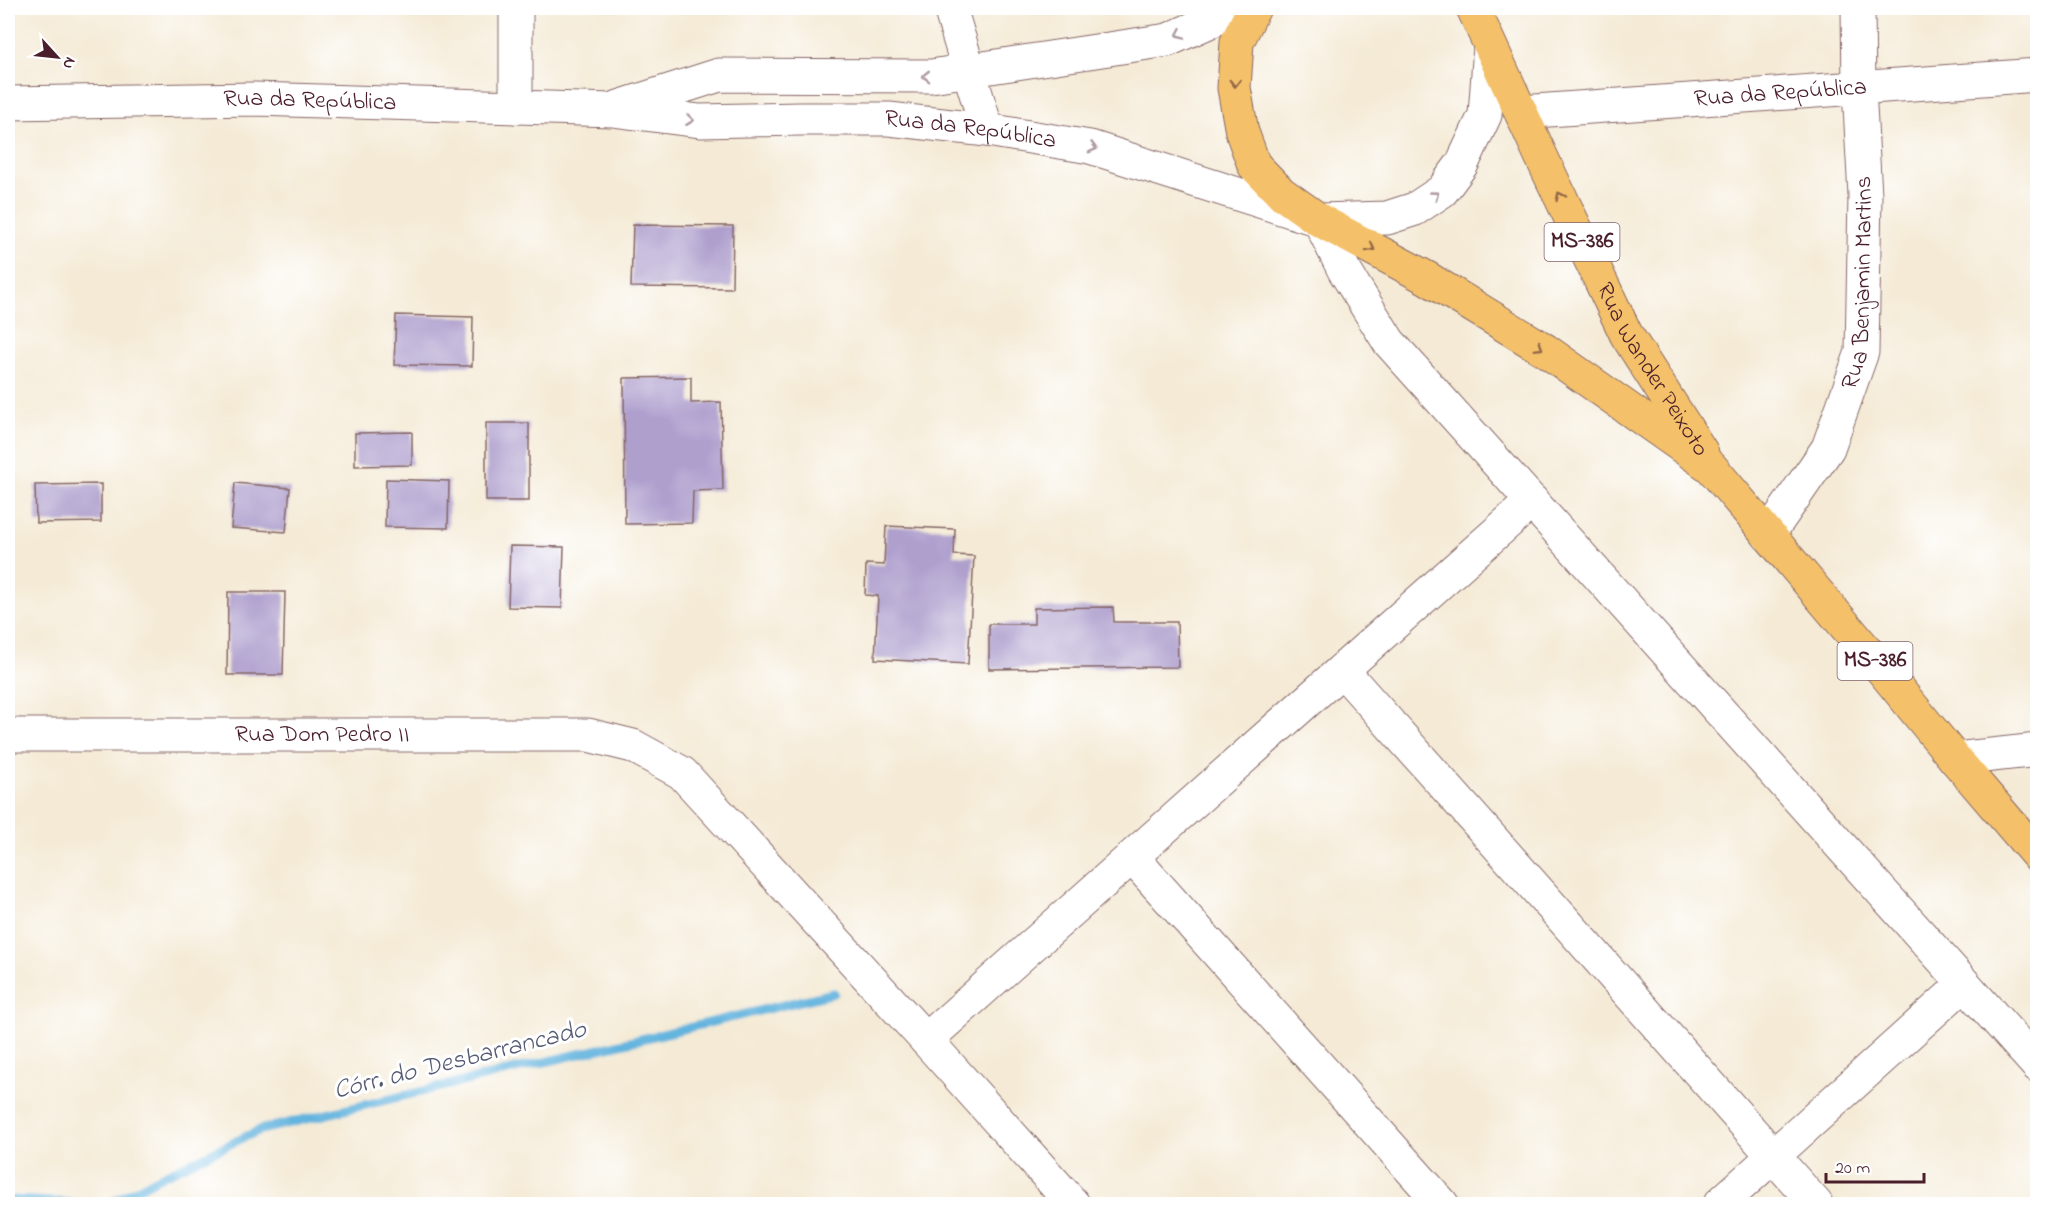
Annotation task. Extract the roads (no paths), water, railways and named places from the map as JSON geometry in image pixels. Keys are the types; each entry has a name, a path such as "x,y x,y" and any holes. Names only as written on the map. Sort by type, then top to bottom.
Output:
{"main road":[{"name":"MS-386","path":"1254,8 1237,42 1234,88 1242,132 1254,165 1281,193 1319,220 1427,278 1545,350 1712,467 2037,856"},
{"name":"Rua Wander Peixoto","path":"1473,8 1626,334 1712,467"}],"street":[{"path":"516,8 516,107"},
{"path":"950,8 987,130"},
{"name":"Rua da República","path":"612,110 719,75 931,76 1168,40 1215,19 1232,8"},
{"name":"Rua Benjamin Martins","path":"1768,535 1828,448 1862,352 1865,195 1859,89 1858,8"},
{"name":"Rua da República","path":"8,103 255,99 612,110 700,121 889,119 987,130 1089,147 1319,220 1386,218 1415,209 1442,191 1462,164 1485,115 1490,46"},
{"name":"Rua da República","path":"1521,112 2037,75"},
{"path":"1319,220 1344,270 1389,342 2037,1066"},
{"path":"926,1040 1532,501"},
{"path":"1342,670 1816,1204"},
{"name":"Rua Dom Pedro II","path":"8,735 588,735 633,746 682,773 1073,1204"},
{"path":"1955,759 2037,750"},
{"path":"1132,857 1442,1204"},
{"path":"1720,1204 1964,984"}],"waterway":[{"name":"Córr. do Desbarrancado","path":"109,1204 162,1176 260,1130 834,993"},
{"name":"Córr. do Desbarrancado","path":"8,1200 91,1204"}]}
